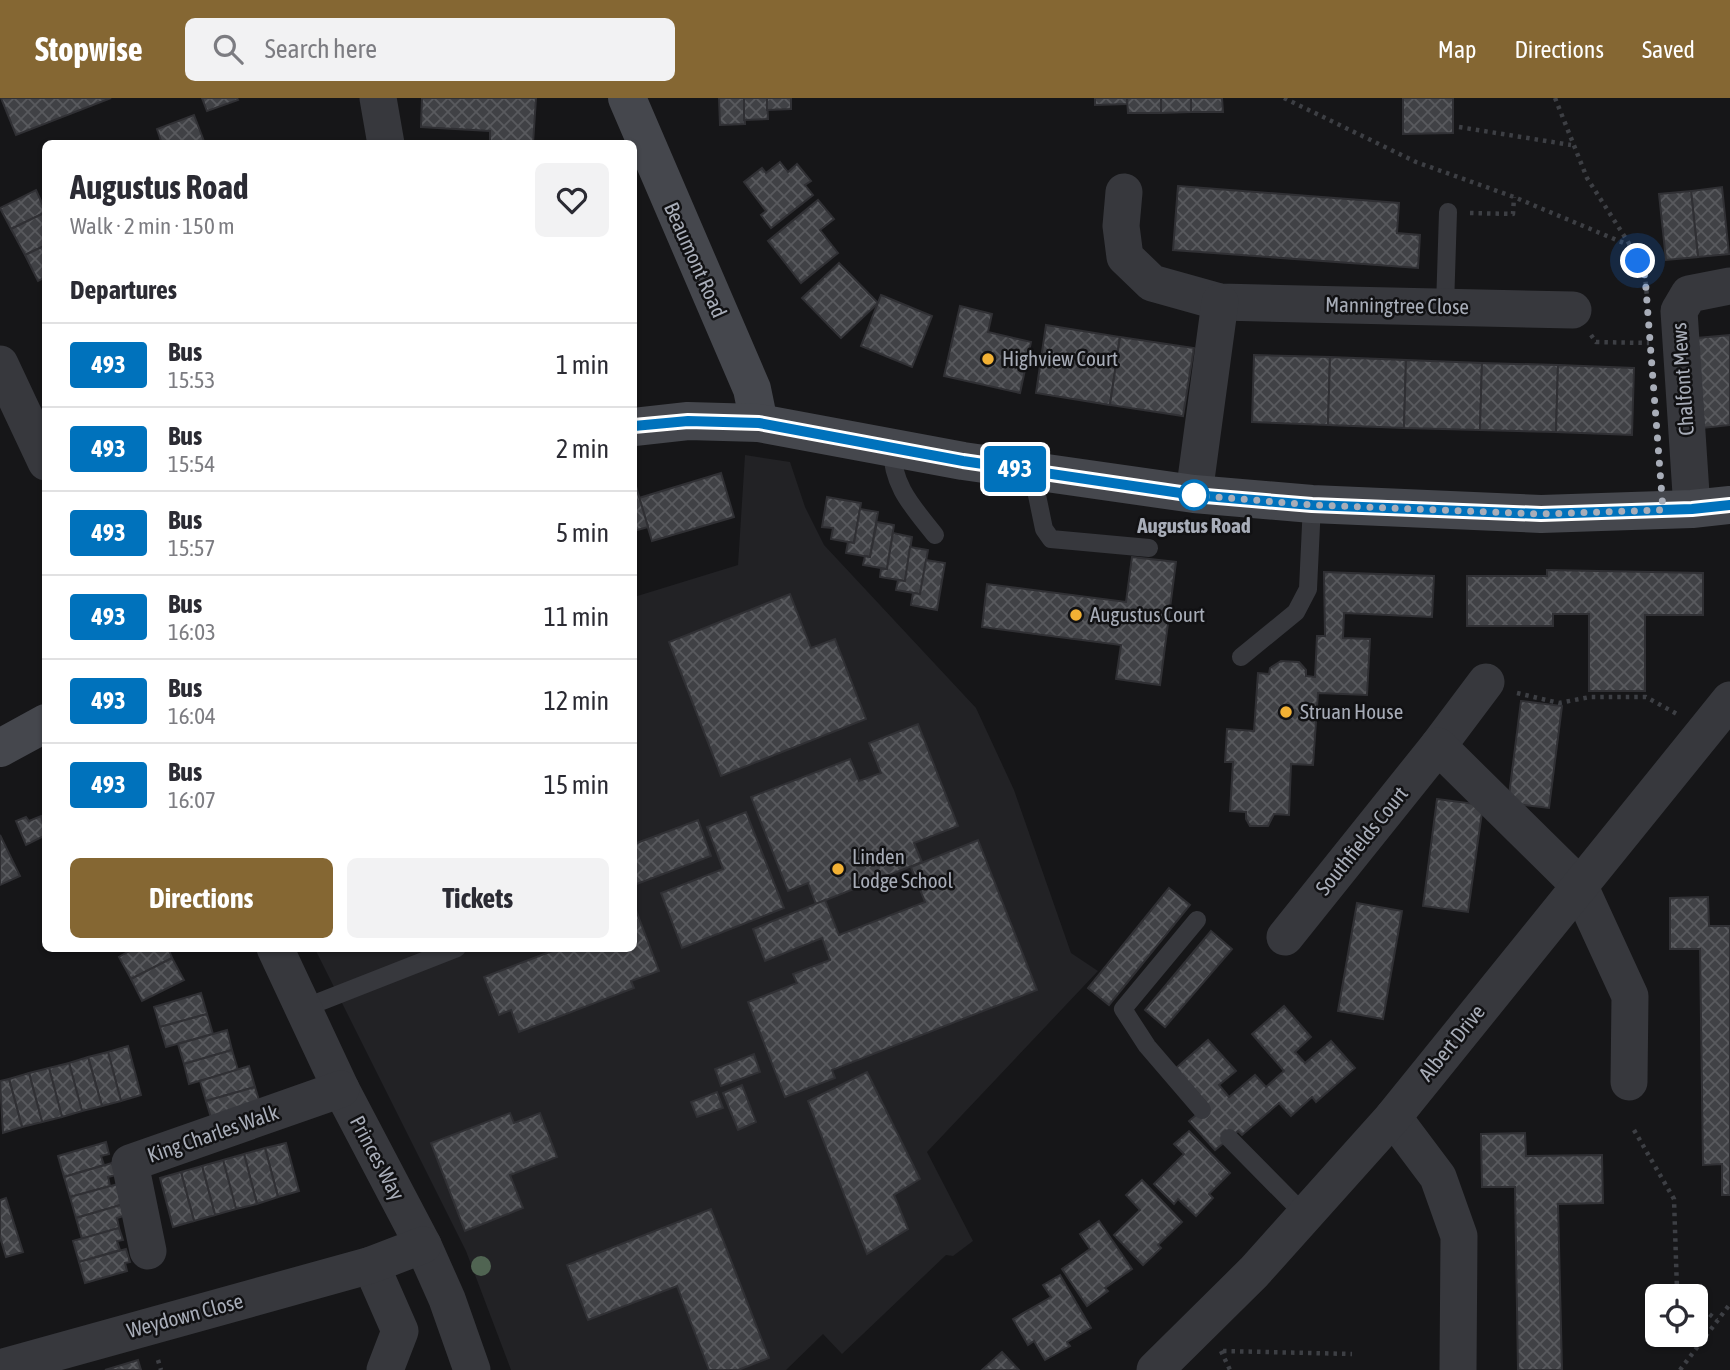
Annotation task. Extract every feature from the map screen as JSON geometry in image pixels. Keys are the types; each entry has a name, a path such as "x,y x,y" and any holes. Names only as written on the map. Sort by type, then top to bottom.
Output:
{"street":[{"path":"378,98 385,140"},
{"name":"Beaumont Road","path":"627,98 752,389 759,423"},
{"name":"Manningtree Close","path":"1124,192 1121,226 1125,257 1152,283 1220,302 1573,310"},
{"name":"Chalfont Mews","path":"1692,509 1679,311 1689,294 1730,286"},
{"path":"1194,495 1220,302"},
{"path":"0,365 42,454"},
{"path":"637,426 688,421 759,423 1032,471 1194,495 1312,505 1541,514 1692,509 1730,505"},
{"name":"Southfields Court","path":"1285,937 1486,682"},
{"name":"Albert Drive","path":"1155,1370 1254,1272 1393,1117 1730,700"},
{"path":"0,748 42,725"},
{"path":"1438,746 1579,884 1630,996 1629,1082"},
{"name":"Princes Way","path":"277,952 341,1089 423,1245 447,1299 472,1370"},
{"name":"King Charles Walk","path":"148,1251 130,1163 341,1089"},
{"path":"1393,1117 1438,1177 1459,1236 1458,1370"},
{"name":"Weydown Close","path":"0,1368 371,1265 423,1245"},
{"path":"371,1265 400,1331 386,1370"}],"lane":[{"path":"1445,307 1448,212"},
{"path":"892,448 892,469 900,490 935,536"},
{"path":"1032,471 1044,529 1051,539 1149,548"},
{"path":"1241,657 1296,612 1308,589 1312,505"},
{"path":"1196,920 1123,1009 1147,1046 1202,1110"},
{"path":"304,1008 447,952"},
{"path":"1229,1138 1304,1214"}],"path":[{"path":"1284,98 1416,162 1514,198 1631,246"},
{"path":"1555,98 1587,177 1631,246 1645,276 1647,303"},
{"path":"1459,127 1572,145"},
{"path":"1448,212 1513,214 1514,198"},
{"path":"1573,310 1596,342 1650,343"},
{"path":"1649,330 1651,357"},
{"path":"1486,682 1559,703 1590,697 1646,697 1679,715"},
{"path":"1634,1130 1674,1199 1677,1284"},
{"path":"1680,1370 1729,1307"},
{"path":"1708,1313 1717,1320"},
{"path":"1221,1351 1352,1354"}],"shaded area":[{"name":"Linden Lodge School","path":"745,455 790,462 805,507 824,545 976,708 1014,790 1071,953 1098,971 927,1152 973,1241 953,1256 946,1255 842,1354 823,1334 786,1370 511,1370 466,1251 316,952 637,952 637,596 738,565"}],"building":[{"path":"1,98 111,98 16,135"},
{"path":"202,98 237,98 238,100 207,111"},
{"path":"422,98 536,98 533,140 490,140 490,131 421,127"},
{"path":"719,98 744,98 745,124 720,125"},
{"path":"744,98 767,98 768,119 744,120"},
{"path":"767,98 791,98 791,109 767,110"},
{"path":"1095,98 1127,98 1127,104 1095,105"},
{"path":"1127,98 1161,98 1161,113 1128,113"},
{"path":"1161,98 1191,98 1191,112 1161,113"},
{"path":"1191,98 1222,98 1223,112 1191,112"},
{"path":"1403,98 1453,98 1453,133 1403,134"},
{"path":"194,115 203,140 161,140 157,129"},
{"path":"780,162 788,172 797,164 811,181 805,185 813,195 771,228 761,215 766,211 744,182 762,168 766,173"},
{"path":"1178,186 1399,203 1397,233 1420,235 1418,268 1173,250"},
{"path":"1722,187 1729,254 1698,257 1691,191"},
{"path":"36,190 42,203 42,214 11,229 0,208"},
{"path":"1691,191 1698,257 1666,260 1659,194"},
{"path":"818,200 834,219 820,230 838,253 801,283 768,241"},
{"path":"42,214 42,247 25,255 11,229"},
{"path":"42,247 42,279 38,281 25,255"},
{"path":"839,263 878,303 841,338 802,298"},
{"path":"881,295 932,316 912,367 861,346"},
{"name":"Highview Court","path":"960,306 992,314 988,332 1031,342 1020,393 944,376"},
{"path":"1046,325 1120,337 1110,405 1036,393"},
{"path":"1730,335 1730,425 1693,429 1697,338"},
{"path":"1120,337 1194,348 1183,416 1110,405"},
{"path":"1254,355 1330,357 1328,425 1252,422"},
{"path":"1330,357 1406,360 1404,428 1328,425"},
{"path":"1406,360 1482,363 1480,430 1404,428"},
{"path":"1482,363 1558,365 1556,432 1480,430"},
{"path":"1558,365 1634,368 1632,435 1556,432"},
{"path":"721,473 734,517 652,541 639,498"},
{"path":"637,490 648,527 637,530"},
{"path":"827,497 861,503 854,543 831,539 833,528 822,527"},
{"path":"860,509 878,512 870,557 846,553 848,542 854,543"},
{"path":"877,522 894,525 887,569 863,565 865,556 870,557"},
{"path":"893,533 912,537 905,581 880,577 881,569 887,569"},
{"path":"910,547 928,550 920,594 896,590 898,580 905,581"},
{"name":"Augustus Court","path":"1132,557 1176,562 1160,685 1116,679 1121,645 982,627 987,584 1126,602"},
{"path":"926,560 945,563 937,610 911,605 913,593 920,594"},
{"path":"1547,570 1703,573 1703,615 1645,615 1645,691 1589,691 1589,614 1553,614 1553,626 1467,626 1467,576 1547,576"},
{"name":"Struan House","path":"1324,572 1434,576 1432,617 1344,613 1343,638 1370,639 1367,695 1318,693 1313,765 1291,764 1289,815 1274,814 1268,826 1250,826 1246,812 1230,811 1233,762 1225,762 1227,729 1254,731 1258,673 1269,674 1270,668 1281,661 1299,662 1306,670 1306,676 1315,677 1317,636 1325,636"},
{"path":"790,594 811,648 835,639 866,719 721,776 669,642"},
{"path":"1521,701 1562,706 1549,808 1508,803"},
{"path":"918,724 958,826 914,843 922,862 816,904 808,883 788,891 751,797 850,759 859,781 881,773 869,743"},
{"path":"1437,799 1483,805 1468,912 1423,906"},
{"path":"746,812 784,908 682,948 661,893 723,869 707,827"},
{"path":"41,816 42,837 26,845 16,821 26,817 29,821"},
{"path":"698,820 711,856 637,884 637,843"},
{"path":"0,835 20,876 0,885"},
{"path":"978,840 1037,990 832,1070 835,1078 785,1097 748,1002 797,983 793,974 830,960 822,938 765,961 753,929 825,900 839,935 925,902 911,867"},
{"path":"1169,888 1190,905 1109,1005 1088,988"},
{"path":"1708,897 1709,926 1730,926 1730,1195 1722,1195 1722,1164 1703,1165 1700,949 1670,949 1670,898"},
{"path":"1357,903 1402,911 1383,1019 1338,1011"},
{"path":"637,913 659,971 631,981 634,988 519,1032 511,1010 499,1015 484,977 550,952 637,952"},
{"path":"1211,931 1232,949 1165,1027 1145,1010"},
{"path":"128,952 170,952 172,958 131,979 119,957"},
{"path":"172,958 184,980 142,1001 131,979"},
{"path":"201,993 207,1014 160,1027 154,1007"},
{"path":"1284,1006 1311,1037 1295,1052 1305,1063 1331,1041 1355,1068 1316,1102 1312,1097 1291,1116 1279,1103 1242,1135 1238,1131 1215,1150 1189,1121 1208,1105 1176,1068 1208,1040 1236,1071 1219,1085 1229,1097 1255,1075 1266,1087 1284,1071 1252,1034"},
{"path":"207,1014 213,1034 166,1047 160,1027"},
{"path":"227,1030 232,1050 184,1064 178,1044"},
{"path":"128,1046 141,1095 121,1101 108,1052"},
{"path":"232,1050 238,1070 189,1084 184,1064"},
{"path":"108,1052 121,1101 102,1106 88,1057"},
{"path":"754,1054 760,1072 721,1086 715,1069"},
{"path":"88,1057 102,1106 82,1111 69,1063"},
{"path":"69,1063 82,1111 62,1117 49,1068"},
{"path":"249,1066 255,1087 206,1101 200,1081"},
{"path":"49,1068 62,1117 42,1122 29,1073"},
{"path":"867,1072 920,1179 894,1195 908,1229 867,1254 808,1101"},
{"path":"29,1073 42,1122 22,1127 9,1079"},
{"path":"9,1079 22,1127 3,1133 0,1081"},
{"path":"742,1085 756,1122 738,1130 723,1093"},
{"path":"255,1087 261,1107 212,1121 206,1101"},
{"path":"717,1092 723,1108 697,1117 691,1102"},
{"path":"510,1113 514,1123 540,1113 557,1157 510,1175 523,1208 465,1231 431,1143"},
{"path":"1189,1131 1230,1173 1209,1194 1213,1198 1196,1216 1178,1199 1174,1204 1154,1184 1184,1154 1174,1144"},
{"path":"1525,1133 1526,1156 1602,1155 1603,1203 1558,1204 1562,1370 1518,1370 1515,1187 1482,1187 1481,1134"},
{"path":"106,1142 109,1154 101,1156 104,1165 64,1177 58,1156"},
{"path":"286,1143 299,1191 278,1197 265,1148"},
{"path":"265,1148 278,1197 257,1204 244,1154"},
{"path":"244,1154 257,1204 236,1209 223,1160"},
{"path":"223,1160 236,1209 215,1215 202,1166"},
{"path":"112,1163 116,1175 108,1177 110,1186 70,1197 64,1177"},
{"path":"202,1166 215,1215 194,1221 181,1172"},
{"path":"181,1172 194,1221 173,1227 160,1178"},
{"path":"1142,1180 1182,1222 1158,1245 1161,1248 1143,1265 1114,1235 1140,1210 1126,1195"},
{"path":"118,1184 124,1204 76,1218 70,1197"},
{"path":"6,1198 23,1252 6,1257 0,1237 0,1200"},
{"path":"124,1204 127,1215 117,1218 119,1228 82,1239 76,1218"},
{"path":"711,1209 769,1358 738,1370 709,1370 677,1286 588,1320 567,1265"},
{"path":"1099,1221 1132,1269 1105,1288 1108,1291 1087,1306 1062,1269 1090,1249 1080,1234"},
{"path":"119,1228 123,1240 117,1241 120,1250 79,1262 73,1241"},
{"path":"126,1249 130,1262 125,1263 127,1271 85,1283 79,1262"},
{"path":"1060,1275 1091,1328 1067,1342 1070,1346 1045,1360 1034,1341 1028,1345 1013,1319 1051,1297 1043,1285"},
{"path":"1002,1352 1019,1370 982,1370"},
{"path":"138,1360 141,1370 105,1370"}],"bus line":[{"name":"493","path":"637,426 688,421 759,423 963,461 1194,495 1312,505 1541,514 1692,509 1730,505"}],"place":[{"name":"Highview Court","path":"988,359"},
{"name":"Augustus Road","path":"1194,495"},
{"name":"Augustus Court","path":"1076,615"},
{"name":"Struan House","path":"1286,712"},
{"name":"Linden Lodge School","path":"838,869"}],"route":[{"path":"1194,495 1312,505 1541,514 1663,510 1645,276 1638,261"}]}
